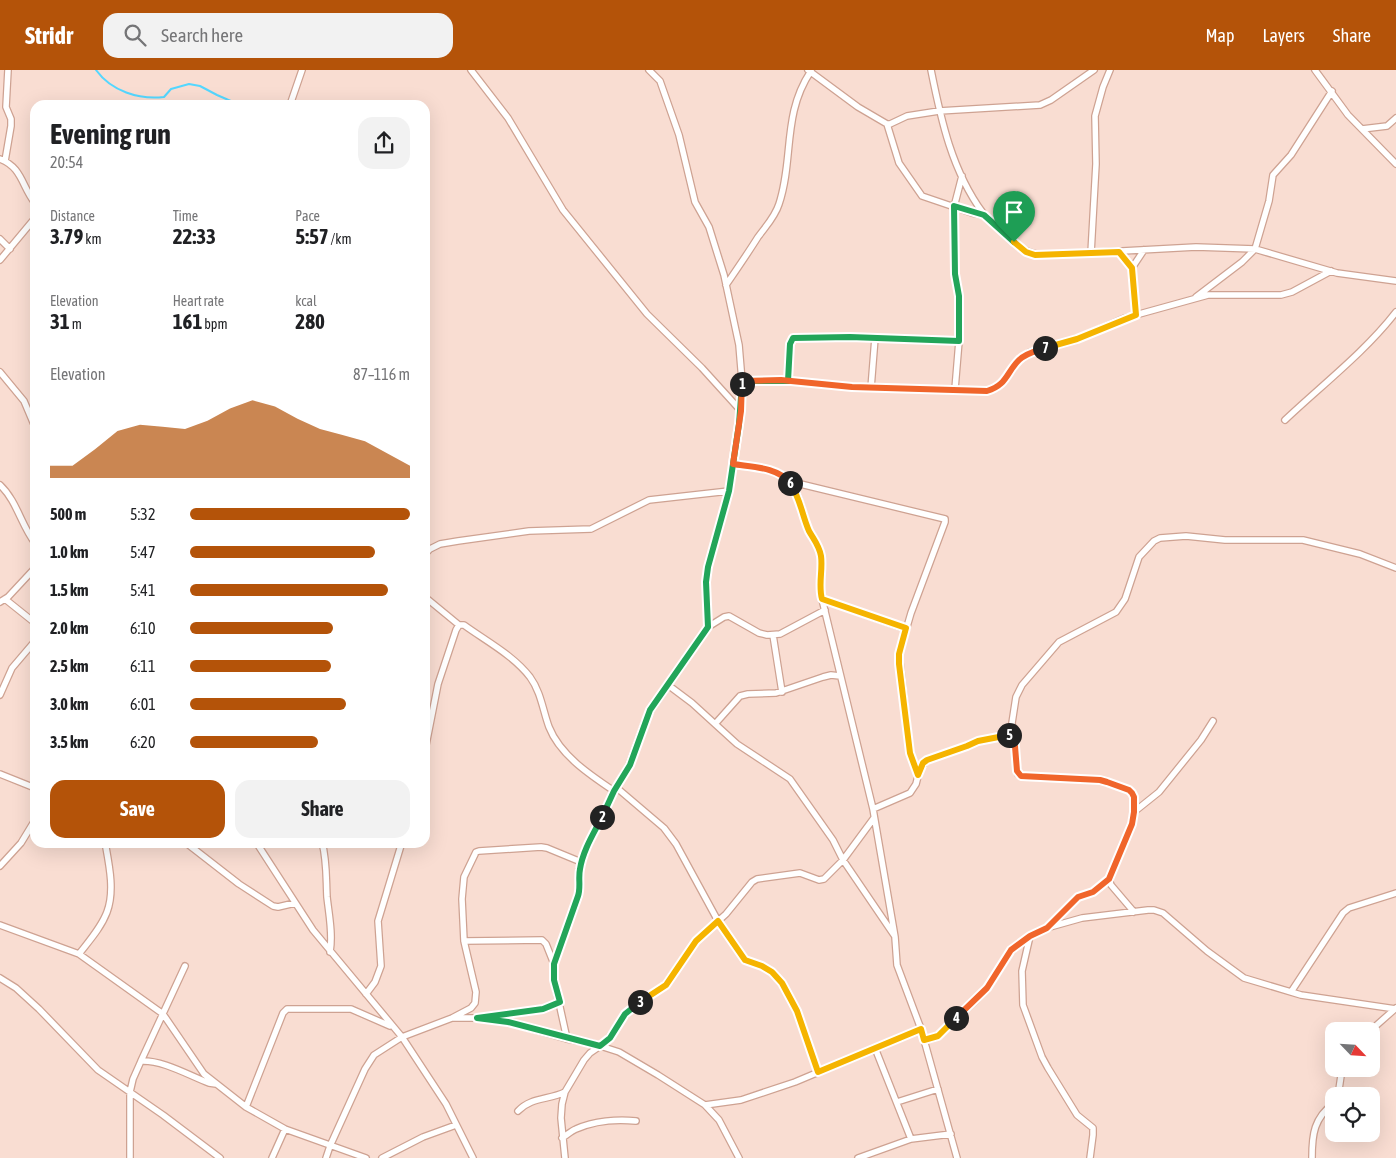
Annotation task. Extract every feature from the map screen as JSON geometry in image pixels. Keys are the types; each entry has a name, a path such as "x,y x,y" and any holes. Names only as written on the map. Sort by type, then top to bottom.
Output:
{"street":[{"path":"8,70 6,107 11,119 11,126 2,160 16,170 23,179 30,195"},
{"path":"292,100 302,70"},
{"path":"471,70 508,118 563,210 647,314 702,368 741,411"},
{"path":"650,70 660,81 665,92 679,135 695,202 709,227 726,285 739,345 742,381 741,411 729,491 708,567 706,582 708,627"},
{"path":"931,70 945,135 967,188 984,215 1026,252 1035,255 1213,247 1255,249 1331,271 1396,281"},
{"path":"887,124 907,116 939,112 1040,105 1052,100 1094,70"},
{"path":"1091,253 1096,164 1095,116 1110,70"},
{"path":"1315,70 1348,115 1396,164"},
{"path":"726,285 779,206 793,113 799,94 810,71 858,107 887,124 899,163 918,192 927,198 984,215"},
{"path":"1195,298 1255,249 1269,201 1273,175 1291,155 1332,91"},
{"path":"1362,129 1387,126 1396,118"},
{"path":"955,389 959,341 959,296 955,274 954,206 962,176"},
{"path":"0,260 30,224"},
{"path":"0,238 10,249"},
{"path":"1132,268 1144,250"},
{"path":"1119,252 1132,268 1136,315"},
{"path":"742,381 788,381 871,388 987,391 996,388 1004,381 1019,360 1030,352 1077,339 1136,315 1195,298 1219,294 1282,295 1292,292 1331,271"},
{"path":"1285,420 1362,348 1396,312"},
{"path":"788,381 790,344 793,338 959,341"},
{"path":"871,388 875,338"},
{"path":"0,372 24,401 30,416"},
{"path":"733,464 774,471 785,476 795,490 810,532 819,547 821,558 820,590 873,809 895,936 897,966 921,1029 957,1158"},
{"path":"788,480 945,519 906,628 899,654 910,753 918,775"},
{"path":"0,484 15,503 24,526 30,535"},
{"path":"430,548 440,544 529,531 591,529 649,500 729,491"},
{"path":"1047,928 1078,897 1093,892 1109,879 1132,824 1134,797 1129,790 1100,780 1021,776 1017,771 1012,723 1015,702 1022,685 1060,642 1116,612 1125,599 1139,557 1154,541 1160,538 1186,536 1225,540 1303,540 1360,554 1396,568"},
{"path":"30,573 2,601 30,620"},
{"path":"822,599 906,628"},
{"path":"430,601 459,625 464,626 515,661 534,685 550,728 558,743 595,779 615,789 664,828 676,844 718,921 745,960 772,972 782,983 797,1011 818,1072"},
{"path":"567,1039 554,980 554,964 580,889 579,870 581,862 615,789 630,765 650,710 708,627 724,617 729,616 759,633 773,635 780,634 825,610"},
{"path":"430,725 438,684 459,625"},
{"path":"773,635 782,692"},
{"path":"0,695 12,668 30,647"},
{"path":"715,724 740,696 782,692 823,677 840,676"},
{"path":"668,685 737,744 790,778 895,936"},
{"path":"1134,812 1159,792 1214,721"},
{"path":"873,809 910,793 916,784 923,763 927,760 978,741 1014,734"},
{"path":"0,774 30,786"},
{"path":"565,1158 561,1109 565,1092 590,1053 606,1042 629,1011 666,985 696,941 734,906 752,882 757,879 800,873 822,880 843,860 874,818"},
{"path":"0,866 21,843 30,828"},
{"path":"326,1158 370,1060 381,1050 402,1037 452,1018 472,1008 476,998 464,941 462,899 464,877 476,852 541,847 581,862"},
{"path":"79,954 100,926 107,911 110,893 106,848"},
{"path":"193,848 239,884 273,906 278,907 295,903"},
{"path":"260,848 313,930 402,1037 446,1104 473,1158"},
{"path":"323,848 327,869 327,894 331,928 330,952"},
{"path":"366,994 380,972 378,921 400,848"},
{"path":"1109,879 1111,885 1134,912"},
{"path":"1291,992 1343,913 1349,908 1396,892"},
{"path":"924,1040 938,1036 975,1001 991,983 1011,950 1030,936 1047,928 1082,918 1134,912 1158,911 1228,968 1244,978 1301,995 1396,1009"},
{"path":"0,925 79,954 163,1014 204,1074 246,1108 286,1129 364,1158"},
{"path":"1030,936 1022,971 1023,1005 1045,1062 1077,1115 1092,1128 1090,1158"},
{"path":"464,941 542,940 545,941 554,964"},
{"path":"130,1158 130,1092 133,1079 185,966"},
{"path":"0,978 16,988 39,1009 98,1070 164,1115 220,1158"},
{"path":"477,1018 543,1009 560,1002"},
{"path":"246,1108 283,1012 287,1009 351,1009 392,1027"},
{"path":"1380,1023 1396,1009"},
{"path":"452,1018 477,1018 508,1022 567,1039 600,1046 625,1056 705,1105 718,1120 739,1158"},
{"path":"705,1105 749,1098 794,1082 921,1029"},
{"path":"875,1048 911,1139"},
{"path":"141,1062 151,1061 163,1064 209,1083 217,1084"},
{"path":"897,1102 938,1090"},
{"path":"518,1111 524,1104 534,1100 550,1098 565,1092"},
{"path":"1312,1158 1312,1142 1318,1118 1325,1111"},
{"path":"562,1138 575,1129 595,1123 620,1120 636,1121"},
{"path":"382,1158 423,1137 456,1125"},
{"path":"272,1158 286,1129"},
{"path":"858,1158 911,1139 951,1134"}],"waterway":[{"path":"96,70 109,84 135,95 155,98 164,97 171,89 189,84 200,86 228,100"}],"route":[{"path":"1014,242 984,215 972,213 954,206 955,274 959,296 959,341 850,337 793,338 790,344 788,381 742,381 741,411 739,424 733,464 729,491 708,567 706,582 708,627 650,710 630,765 614,791 581,862 579,870 580,889 554,964 554,980 560,1002 543,1009 477,1018 508,1022 567,1039 600,1046 606,1042 632,1008 666,985 696,941 718,921 745,960 772,972 782,983 797,1011 818,1072 921,1029 924,1040 938,1036 987,988 1016,945 1047,928 1078,897 1093,892 1109,879 1132,824 1134,812 1134,797 1132,793 1129,790 1100,780 1021,776 1017,771 1014,734 978,741 927,760 923,763 918,775 910,753 899,664 899,654 906,628 822,599 819,547 810,532 795,490 785,476 774,471 733,464 741,411 742,381 781,380 852,387 886,389 987,391 996,388 1004,381 1019,360 1030,352 1077,339 1136,315 1132,268 1119,252 1035,255 1026,252 1014,242"}]}
